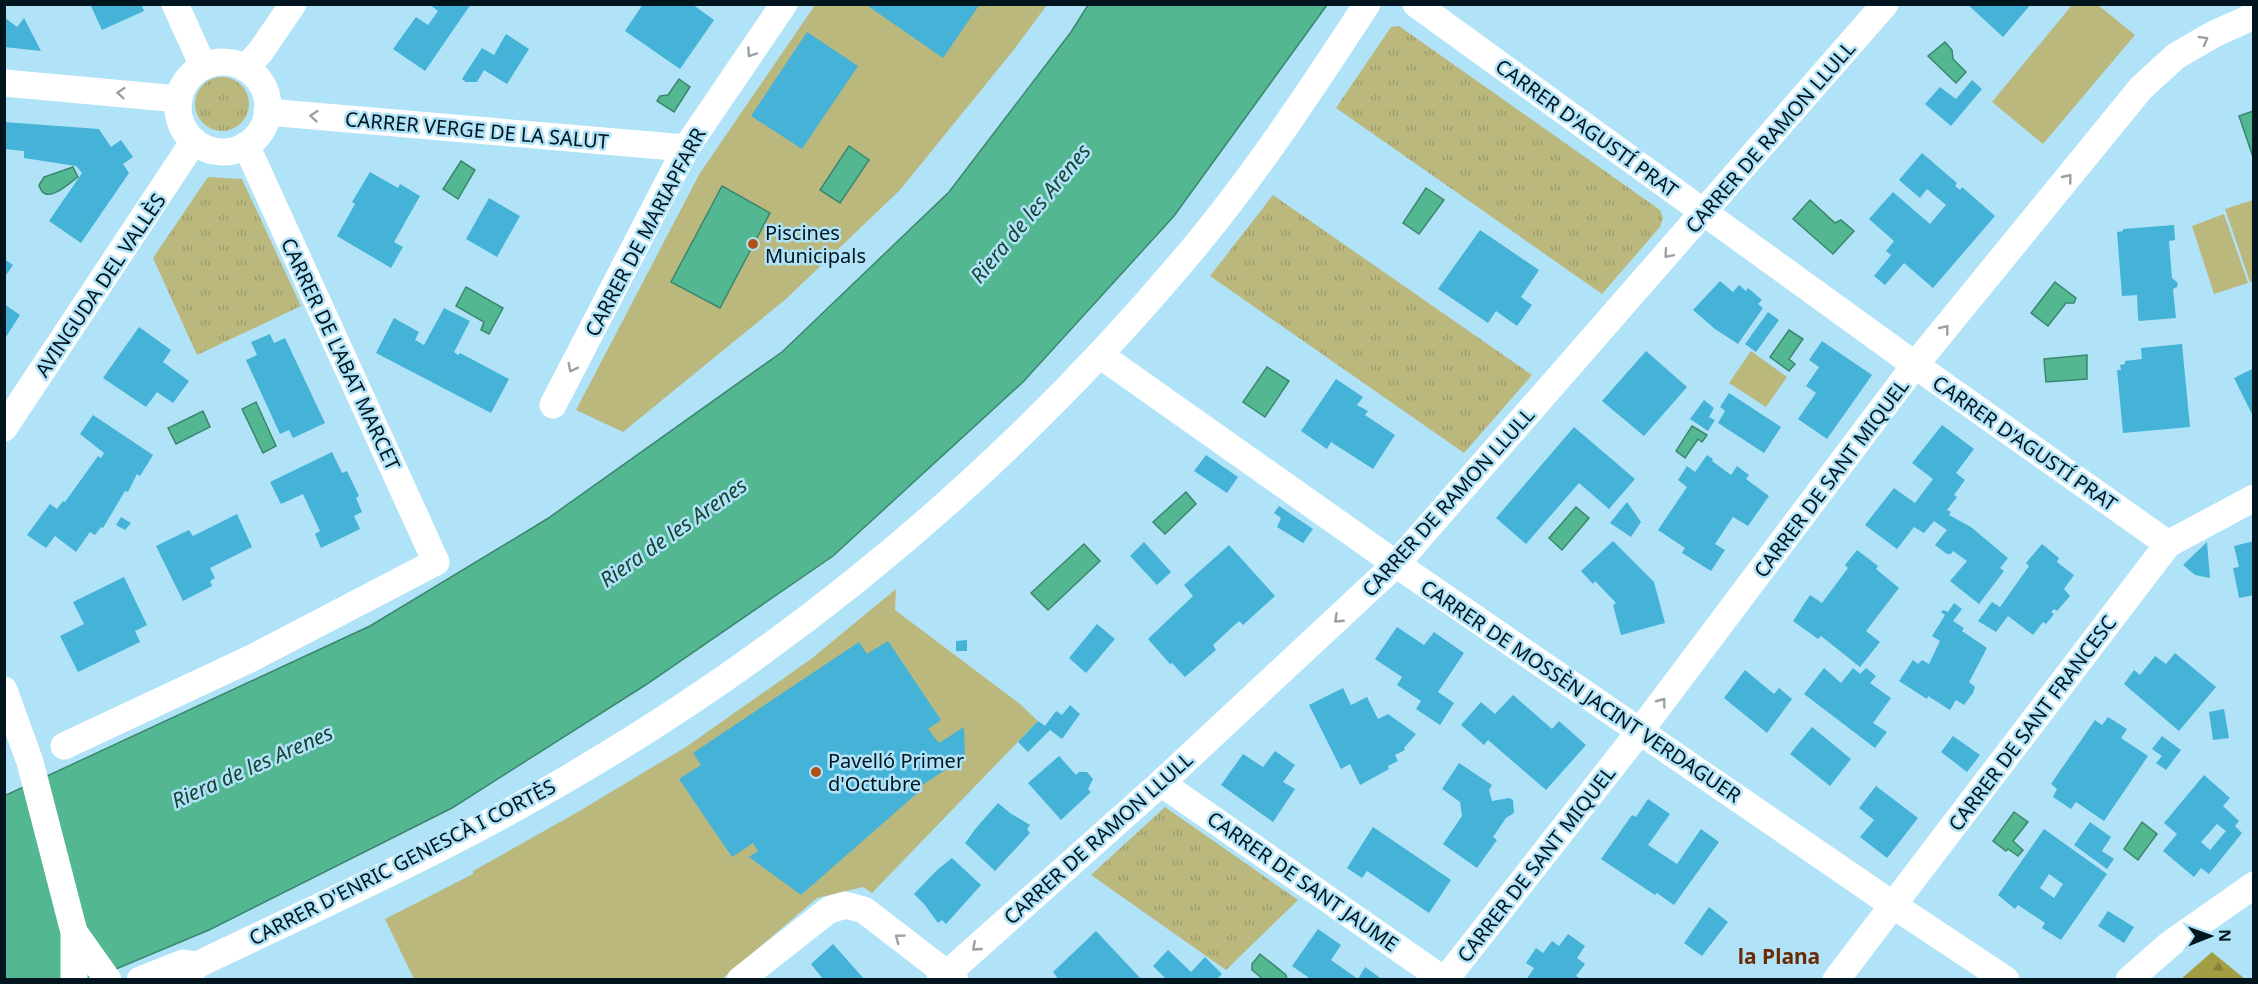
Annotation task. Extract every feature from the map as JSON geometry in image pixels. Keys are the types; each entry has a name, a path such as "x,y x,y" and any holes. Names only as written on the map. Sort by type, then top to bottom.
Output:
{"street":[{"path":"175,4 203,66"},
{"path":"246,68 261,51 293,4"},
{"name":"CARRER DE MARIAPFARR","path":"553,405 686,148 784,4"},
{"name":"CARRER D'ENRIC GENESCÀ I CORTÈS","path":"140,980 183,963 190,972 475,830 568,779 689,703 766,651 886,556 989,467 1100,355 1204,236 1269,150 1367,4"},
{"name":"CARRER D'AGUSTÍ PRAT","path":"1416,4 1915,365 2168,544"},
{"name":"CARRER DE RAMON LLULL","path":"947,977 1161,783 1396,564 1885,4"},
{"name":"CARRER DE SANT MIQUEL","path":"1445,980 1640,731 1915,365 2141,88 2176,56 2214,34 2253,16"},
{"path":"218,62 232,63 246,68 256,76 267,99 267,112 260,131 246,145 225,152 214,151 194,141 184,129 179,114 179,99 183,85 203,66 218,62"},
{"path":"4,83 179,99"},
{"name":"CARRER VERGE DE LA SALUT","path":"267,112 686,148"},
{"name":"AVINGUDA DEL VALLÈS","path":"4,428 194,141"},
{"name":"CARRER DE L'ABAT MARCET","path":"64,746 250,659 436,562 246,145"},
{"name":"CARRER DE MOSSÈN JACINT VERDAGUER","path":"1100,355 1396,564 2006,980"},
{"name":"CARRER DE SANT FRANCESC","path":"1836,980 2168,544 2253,498"},
{"path":"4,690 30,762 74,932 74,980"},
{"name":"CARRER DE SANT JAUME","path":"1161,783 1445,980"},
{"path":"2129,980 2170,944 2253,885"},
{"path":"740,980 829,910 845,905 864,910 947,977"},
{"path":"74,932 108,980"}],"green space":[{"name":"Piscines Municipals","path":"815,5 1047,5 1012,52 900,190 786,299 623,432 576,410 700,173"},
{"path":"2072,5 2098,5 2135,35 2043,144 1992,102"},
{"path":"1399,26 1660,210 1663,218 1660,227 1602,294 1336,108 1391,27"},
{"path":"222,77 232,79 241,85 247,94 249,104 247,114 241,123 232,129 222,131 212,129 203,123 197,114 195,104 197,94 203,85 212,79"},
{"path":"208,177 242,179 301,306 197,355 153,258"},
{"path":"1273,195 1532,375 1464,453 1210,276"},
{"path":"2253,200 2254,281 2250,282 2225,209"},
{"path":"2224,214 2248,283 2214,294 2192,226"},
{"path":"1751,351 1787,377 1766,407 1729,383"},
{"path":"896,589 895,610 1020,704 1038,721 872,893 863,887 817,898 722,979 414,979 385,919 473,874 473,871 686,747 811,659"},
{"path":"1165,807 1298,900 1226,970 1091,875"},
{"path":"2212,952 2245,979 2181,979"}],"water":[{"name":"Riera de les Arenes","path":"1088,5 1327,5 1174,216 1023,382 833,556 647,684 452,808 209,930 92,979 5,980 4,796 370,626 547,519 782,352 949,192 1071,32"},
{"path":"1945,42 1952,50 1953,59 1966,72 1956,83 1928,56"},
{"path":"679,79 690,87 674,112 657,101 660,96 668,95"},
{"path":"2253,111 2254,157 2239,116"},
{"path":"849,146 869,160 840,203 820,190"},
{"path":"461,161 475,170 458,199 443,189"},
{"path":"73,167 78,177 57,192 46,194 42,191 39,185 44,177"},
{"path":"722,186 770,213 720,308 671,282"},
{"path":"1426,188 1444,200 1419,234 1403,223"},
{"path":"1810,200 1835,223 1841,220 1854,231 1833,254 1793,219"},
{"path":"2055,282 2076,298 2074,303 2066,303 2048,326 2031,313"},
{"path":"466,287 503,308 489,334 481,330 484,322 456,306"},
{"path":"1789,330 1803,339 1789,359 1795,364 1789,371 1770,357"},
{"path":"2087,355 2087,379 2046,382 2044,359"},
{"path":"1267,367 1289,381 1265,417 1243,402"},
{"path":"256,402 276,446 263,453 242,409"},
{"path":"203,411 210,427 176,444 168,428"},
{"path":"1692,426 1707,435 1702,442 1698,439 1685,458 1676,451"},
{"path":"1186,492 1196,504 1165,534 1153,522"},
{"path":"1576,507 1589,518 1562,550 1549,538"},
{"path":"1084,544 1100,561 1048,610 1031,593"},
{"path":"2014,812 2028,822 2013,841 2023,850 2018,856 2008,849 2006,851 1993,841"},
{"path":"2142,822 2157,834 2138,860 2124,849"},
{"path":"1260,954 1286,975 1287,979 1263,979 1252,970 1252,964"}],"building":[{"path":"90,4 141,4 144,11 102,30"},
{"path":"429,4 471,4 425,71 393,49 416,17 428,25 438,11"},
{"path":"643,4 692,4 714,20 680,69 625,31"},
{"path":"865,4 980,4 943,58"},
{"path":"1967,4 2031,4 2003,37"},
{"path":"4,17 17,27 24,18 41,51 4,47"},
{"path":"807,32 858,66 802,149 751,116"},
{"path":"506,34 529,49 507,84 484,70 477,82 466,82 462,79 482,48 494,55"},
{"path":"1972,80 1982,89 1951,126 1925,104 1940,87 1956,99"},
{"path":"4,122 99,129 111,147 121,140 133,157 123,164 129,173 81,243 49,221 82,173 76,166 24,158 24,151 4,149"},
{"path":"1922,153 1957,183 1955,186 1960,190 1962,187 1995,216 1933,288 1904,263 1885,285 1874,276 1891,255 1886,251 1894,241 1869,219 1893,192 1930,224 1946,205 1927,189 1920,198 1899,180"},
{"path":"370,172 398,188 400,184 420,196 394,242 403,247 391,268 337,236 355,204 352,202"},
{"path":"489,198 520,216 497,257 466,239"},
{"path":"2174,225 2175,240 2169,241 2172,278 2178,283 2173,289 2176,318 2139,321 2137,295 2122,296 2117,232 2123,229"},
{"path":"1480,230 1539,270 1521,297 1532,305 1517,326 1496,311 1488,323 1438,289"},
{"path":"4,259 13,265 4,278"},
{"path":"1720,281 1733,292 1739,285 1746,291 1748,288 1762,300 1758,304 1763,308 1738,344 1715,329 1693,310"},
{"path":"4,304 20,315 4,340"},
{"path":"444,308 470,321 454,352 509,379 491,413 376,353 394,318 419,332 415,340 424,345"},
{"path":"1768,312 1779,320 1756,352 1745,344"},
{"path":"139,327 171,350 163,362 189,381 173,403 157,392 146,407 103,378"},
{"path":"270,334 274,343 285,338 325,423 293,438 289,430 280,434 246,360 257,355 251,342"},
{"path":"1822,341 1872,375 1827,439 1798,419 1816,393 1806,386 1819,367 1809,360"},
{"path":"2182,344 2190,427 2123,433 2117,370 2121,370 2120,365 2125,364 2125,361 2142,359 2141,348"},
{"path":"1646,351 1687,387 1644,436 1602,401"},
{"path":"2254,368 2254,418 2234,378"},
{"path":"1336,379 1363,397 1357,405 1368,411 1365,415 1395,435 1373,469 1331,442 1327,449 1301,431"},
{"path":"1729,393 1781,427 1764,453 1718,423 1725,411 1720,407"},
{"path":"1704,400 1714,408 1709,417 1715,420 1708,431 1690,419"},
{"path":"93,415 153,455 140,476 137,474 128,492 125,491 103,528 101,527 95,535 90,532 76,552 55,536 46,548 27,535 50,504 57,509 63,501 65,502 98,456 101,458 104,453 80,434"},
{"path":"1942,425 1974,449 1956,473 1965,480 1954,495 1957,497 1947,510 1951,512 1949,515 1971,527 2008,558 2000,568 2004,571 1979,604 1950,581 1967,561 1953,551 1947,554 1935,545 1947,530 1934,521 1924,533 1914,527 1897,549 1865,525 1894,488 1915,503 1933,479 1912,463"},
{"path":"1574,427 1635,479 1609,509 1579,483 1526,544 1496,518"},
{"path":"332,452 342,473 347,471 359,496 356,498 362,512 354,516 360,529 321,548 315,534 320,531 303,494 281,504 270,482"},
{"path":"1206,455 1238,477 1227,493 1194,471"},
{"path":"1707,455 1731,475 1737,466 1749,475 1746,479 1769,496 1748,526 1733,517 1715,544 1725,550 1711,571 1682,553 1685,548 1658,530 1687,487 1678,480 1687,466 1695,472"},
{"path":"1627,502 1641,522 1631,537 1610,523"},
{"path":"1279,506 1313,529 1303,543 1277,527 1281,518 1274,513"},
{"path":"237,514 252,547 210,568 215,578 210,581 212,586 183,601 156,546 189,530 193,536"},
{"path":"121,517 131,523 125,530 116,525"},
{"path":"1613,541 1654,582 1665,623 1621,635 1613,605 1616,603 1595,581 1593,584 1581,571"},
{"path":"2254,541 2254,595 2239,598 2233,568 2239,567 2234,546"},
{"path":"1144,542 1171,572 1157,585 1130,556"},
{"path":"2207,542 2210,578 2195,575 2183,565"},
{"path":"2042,544 2059,558 2057,562 2074,575 2064,589 2070,596 2057,611 2054,609 2051,612 2054,614 2046,624 2043,622 2033,635 2008,616 1996,632 1978,621 1992,602 2000,607 2029,566 2026,563"},
{"path":"1229,545 1275,596 1243,625 1239,621 1213,645 1216,650 1185,677 1148,639 1193,596 1184,585"},
{"path":"1857,550 1878,566 1876,569 1899,588 1866,631 1880,642 1860,667 1821,636 1818,639 1793,621 1810,595 1822,603 1848,568 1845,565"},
{"path":"124,577 147,625 135,631 140,642 78,672 60,636 84,624 73,602"},
{"path":"1954,603 1962,609 1953,621 1964,628 1962,631 1987,648 1969,682 1975,687 1973,693 1964,705 1956,700 1950,710 1928,696 1927,699 1899,681 1913,660 1918,664 1922,660 1929,664 1940,641 1932,636 1945,615 1941,612 1943,610 1948,612"},
{"path":"1097,624 1115,639 1086,673 1069,658"},
{"path":"1397,627 1424,645 1434,632 1464,653 1438,692 1454,703 1440,725 1416,709 1421,701 1397,685 1402,677 1375,659"},
{"path":"967,640 967,651 956,651 956,641"},
{"name":"Pavelló Primer d'Octubre","path":"888,641 941,720 928,729 939,743 964,727 965,757 921,786 922,789 801,895 749,857 758,851 753,843 732,857 679,779 701,765 693,753 859,642 867,654"},
{"path":"2175,653 2216,687 2179,731 2124,684 2134,670 2140,675 2155,656 2166,664"},
{"path":"1824,668 1841,683 1853,668 1860,674 1866,668 1876,676 1870,683 1891,698 1873,723 1887,732 1875,748 1804,694"},
{"path":"1745,670 1774,694 1779,688 1792,699 1767,733 1724,698"},
{"path":"1343,688 1351,705 1367,697 1378,719 1388,714 1416,734 1404,748 1405,750 1395,755 1398,761 1388,766 1389,769 1360,785 1350,764 1341,769 1309,705"},
{"path":"1513,695 1552,729 1559,721 1586,745 1546,790 1488,740 1484,745 1461,725 1481,702 1495,714"},
{"path":"1070,705 1080,714 1062,739 1050,730 1028,752 1018,742 1038,721 1045,726 1056,711 1062,715"},
{"path":"2224,709 2229,738 2213,740 2209,712"},
{"path":"2108,717 2127,729 2121,738 2148,756 2104,821 2076,802 2071,809 2053,797 2057,789 2051,784 2095,720 2102,725"},
{"path":"1812,727 1851,759 1830,786 1790,754"},
{"path":"1953,736 1980,755 1967,772 1941,752"},
{"path":"2162,736 2181,750 2166,770 2156,763 2162,756 2152,749"},
{"path":"1275,751 1295,765 1283,782 1295,789 1273,822 1221,785 1243,754 1263,767"},
{"path":"1059,756 1076,775 1079,772 1087,772 1093,779 1088,789 1091,792 1061,820 1028,783"},
{"path":"1459,763 1492,785 1489,790 1492,801 1509,798 1513,800 1514,813 1506,818 1493,837 1497,840 1477,868 1443,844 1462,816 1460,802 1442,789"},
{"path":"2204,775 2230,798 2223,806 2239,821 2235,826 2242,833 2209,874 2201,868 2194,877 2163,851 2177,834 2164,823","holes":["2217,824 2226,831 2210,850 2201,842"]},
{"path":"1876,786 1918,818 1887,858 1860,837 1874,820 1859,808"},
{"path":"1648,799 1670,814 1648,845 1677,864 1701,829 1719,842 1674,905 1601,859 1632,815 1636,817"},
{"path":"998,803 1030,825 1027,829 1030,833 995,871 965,843"},
{"path":"2090,822 2111,837 2102,851 2114,859 2107,869 2074,845"},
{"path":"1373,827 1451,880 1429,913 1367,871 1362,878 1347,868"},
{"path":"2044,829 2107,874 2061,940 2042,928 2045,923 2018,905 2015,909 1998,895","holes":["2049,874 2063,884 2054,898 2040,888"]},
{"path":"952,858 981,885 946,924 942,920 938,923 914,894"},
{"path":"1709,907 1728,922 1702,956 1684,943"},
{"path":"2108,911 2134,927 2124,943 2098,926"},
{"path":"1318,929 1341,945 1331,960 1358,979 1365,967 1383,980 1312,980 1292,966"},
{"path":"1096,931 1142,980 1059,980 1053,972"},
{"path":"1568,934 1585,946 1577,958 1585,964 1576,976 1582,980 1526,980 1534,968 1526,963 1536,948 1543,953 1552,941 1559,946"},
{"path":"833,944 865,980 821,980 822,978 811,964"},
{"path":"1168,950 1191,972 1205,957 1222,974 1216,980 1167,980 1153,966"}],"place":[{"name":"Piscines Municipals","path":"753,244"},
{"name":"Pavelló Primer d'Octubre","path":"816,772"}],"district":[{"name":"la Plana","path":"1779,956"}]}
